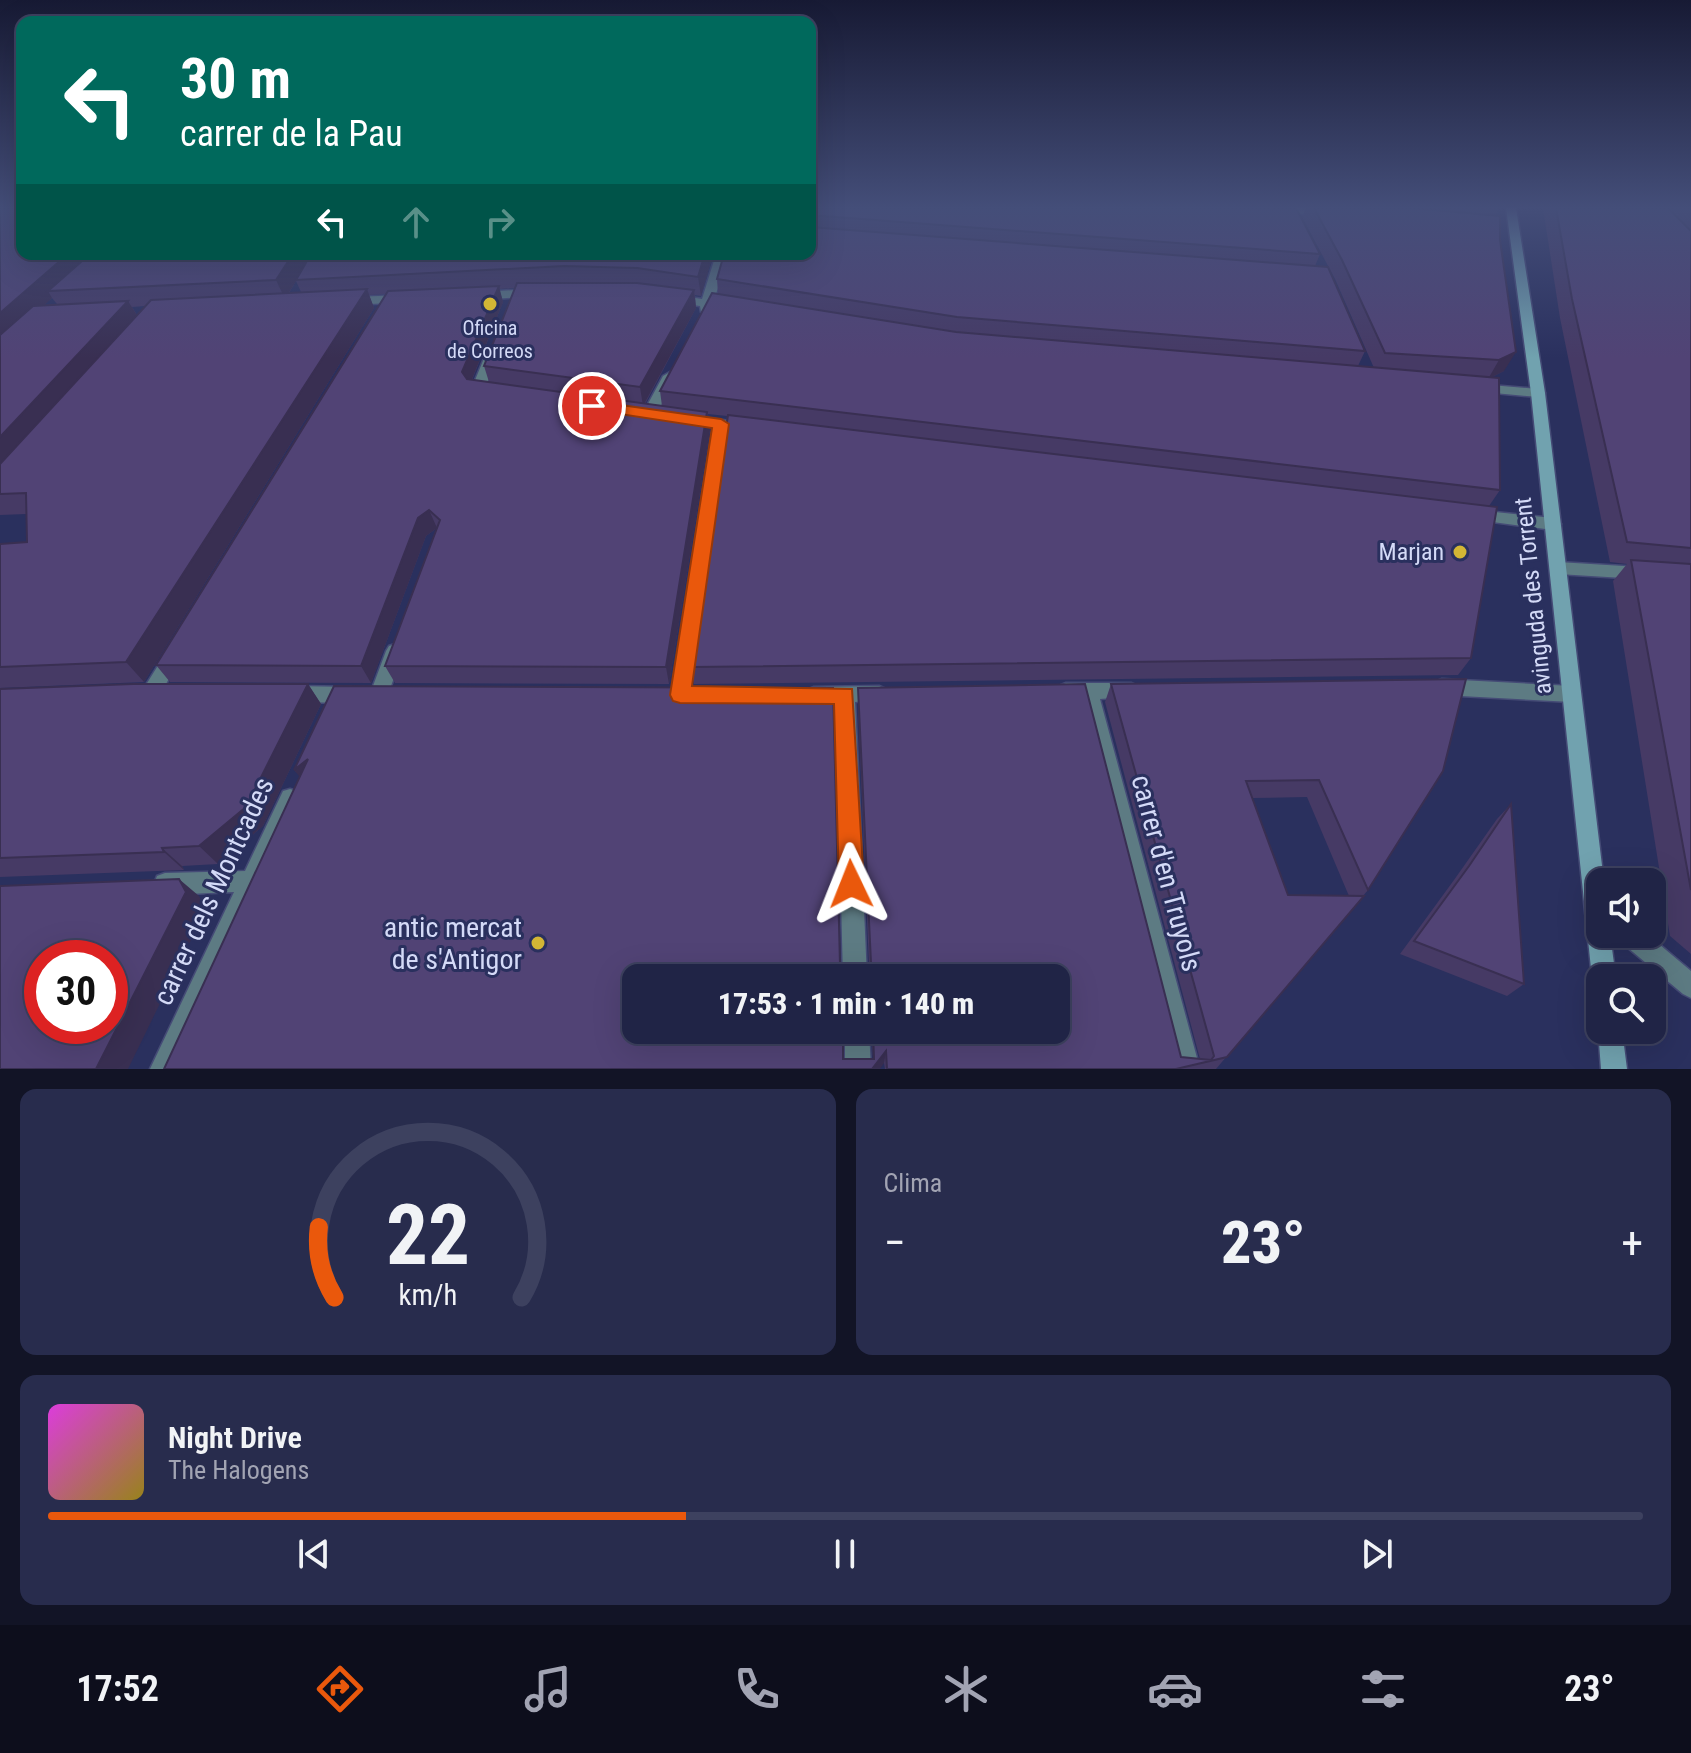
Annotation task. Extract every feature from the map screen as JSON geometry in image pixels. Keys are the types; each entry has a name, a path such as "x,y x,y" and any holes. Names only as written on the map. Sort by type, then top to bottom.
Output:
{"main road":[{"name":"avinguda des Torrent","path":"1518,258 1538,393 1593,868"},
{"path":"1611,1044 1614,1069"}],"street":[{"path":"701,317 720,260"},
{"path":"469,296 514,301 543,293"},
{"path":"334,302 386,306 421,298"},
{"path":"667,298 737,308"},
{"path":"500,335 478,390 509,394"},
{"path":"679,358 656,414 768,430"},
{"path":"1461,386 1538,393"},
{"path":"680,695 721,424"},
{"path":"1459,513 1553,524"},
{"path":"1558,568 1661,575"},
{"path":"276,694 387,694 400,637"},
{"path":"151,693 184,639"},
{"path":"1418,687 1480,686 1572,694"},
{"path":"1043,692 1152,690"},
{"name":"carrer d'en Truyols","path":"1089,691 1187,1069"},
{"path":"800,695 906,694"},
{"path":"324,723 338,695"},
{"path":"845,695 855,964"},
{"name":"carrer dels Montcades","path":"163,1069 298,781"},
{"path":"141,885 251,881"},
{"path":"1646,948 1691,986"},
{"path":"857,1044 858,1069"}],"building":[{"path":"0,258 61,260 0,313"},
{"path":"816,258 1210,258 1328,267 1365,351 957,317 717,279 722,260"},
{"path":"1341,258 1503,258 1516,352 1499,360 1385,353"},
{"path":"1565,258 1691,258 1691,548 1627,542"},
{"path":"83,260 289,260 276,280 48,291"},
{"path":"308,260 703,260 698,277 637,268 564,266 296,280"},
{"path":"517,283 637,283 694,290 640,387 484,366"},
{"path":"499,286 462,372 467,379 707,412 666,667 385,666 440,520 429,510 418,518 361,666 156,665 388,291"},
{"path":"367,289 126,662 0,667 0,544 27,542 26,493 0,494 0,464 151,300"},
{"path":"712,293 956,332 1499,378 1500,490 660,391"},
{"path":"128,301 0,437 0,335 33,306"},
{"path":"728,415 1497,507 1471,658 691,667"},
{"path":"1631,560 1691,564 1691,890"},
{"path":"1466,679 1443,771 1368,890 1319,780 1246,781 1288,895 1364,896 1227,1057 1176,1069 887,1069 886,1051 872,1069 164,1069 308,759 294,770 334,686 833,688 840,964 622,964 622,1044 843,1044 843,1059 874,1059 873,1044 1070,1044 1070,964 870,964 858,688 1085,684 1181,1057 1211,1060 1214,1056 1111,684"},
{"path":"133,684 308,684 246,807 199,846 162,848 164,852 0,858 0,689"},
{"path":"1511,804 1524,984 1414,941"},
{"path":"179,879 186,892 128,1006 128,940 24,940 24,1044 109,1044 96,1069 0,1069 0,886"}],"place":[{"name":"Oficina de Correos","path":"490,304"},
{"name":"Marjan","path":"1460,552"},
{"name":"antic mercat de s'Antigor","path":"538,943"}],"route":[{"path":"592,406 721,424 680,695 845,695 851,884"}]}
